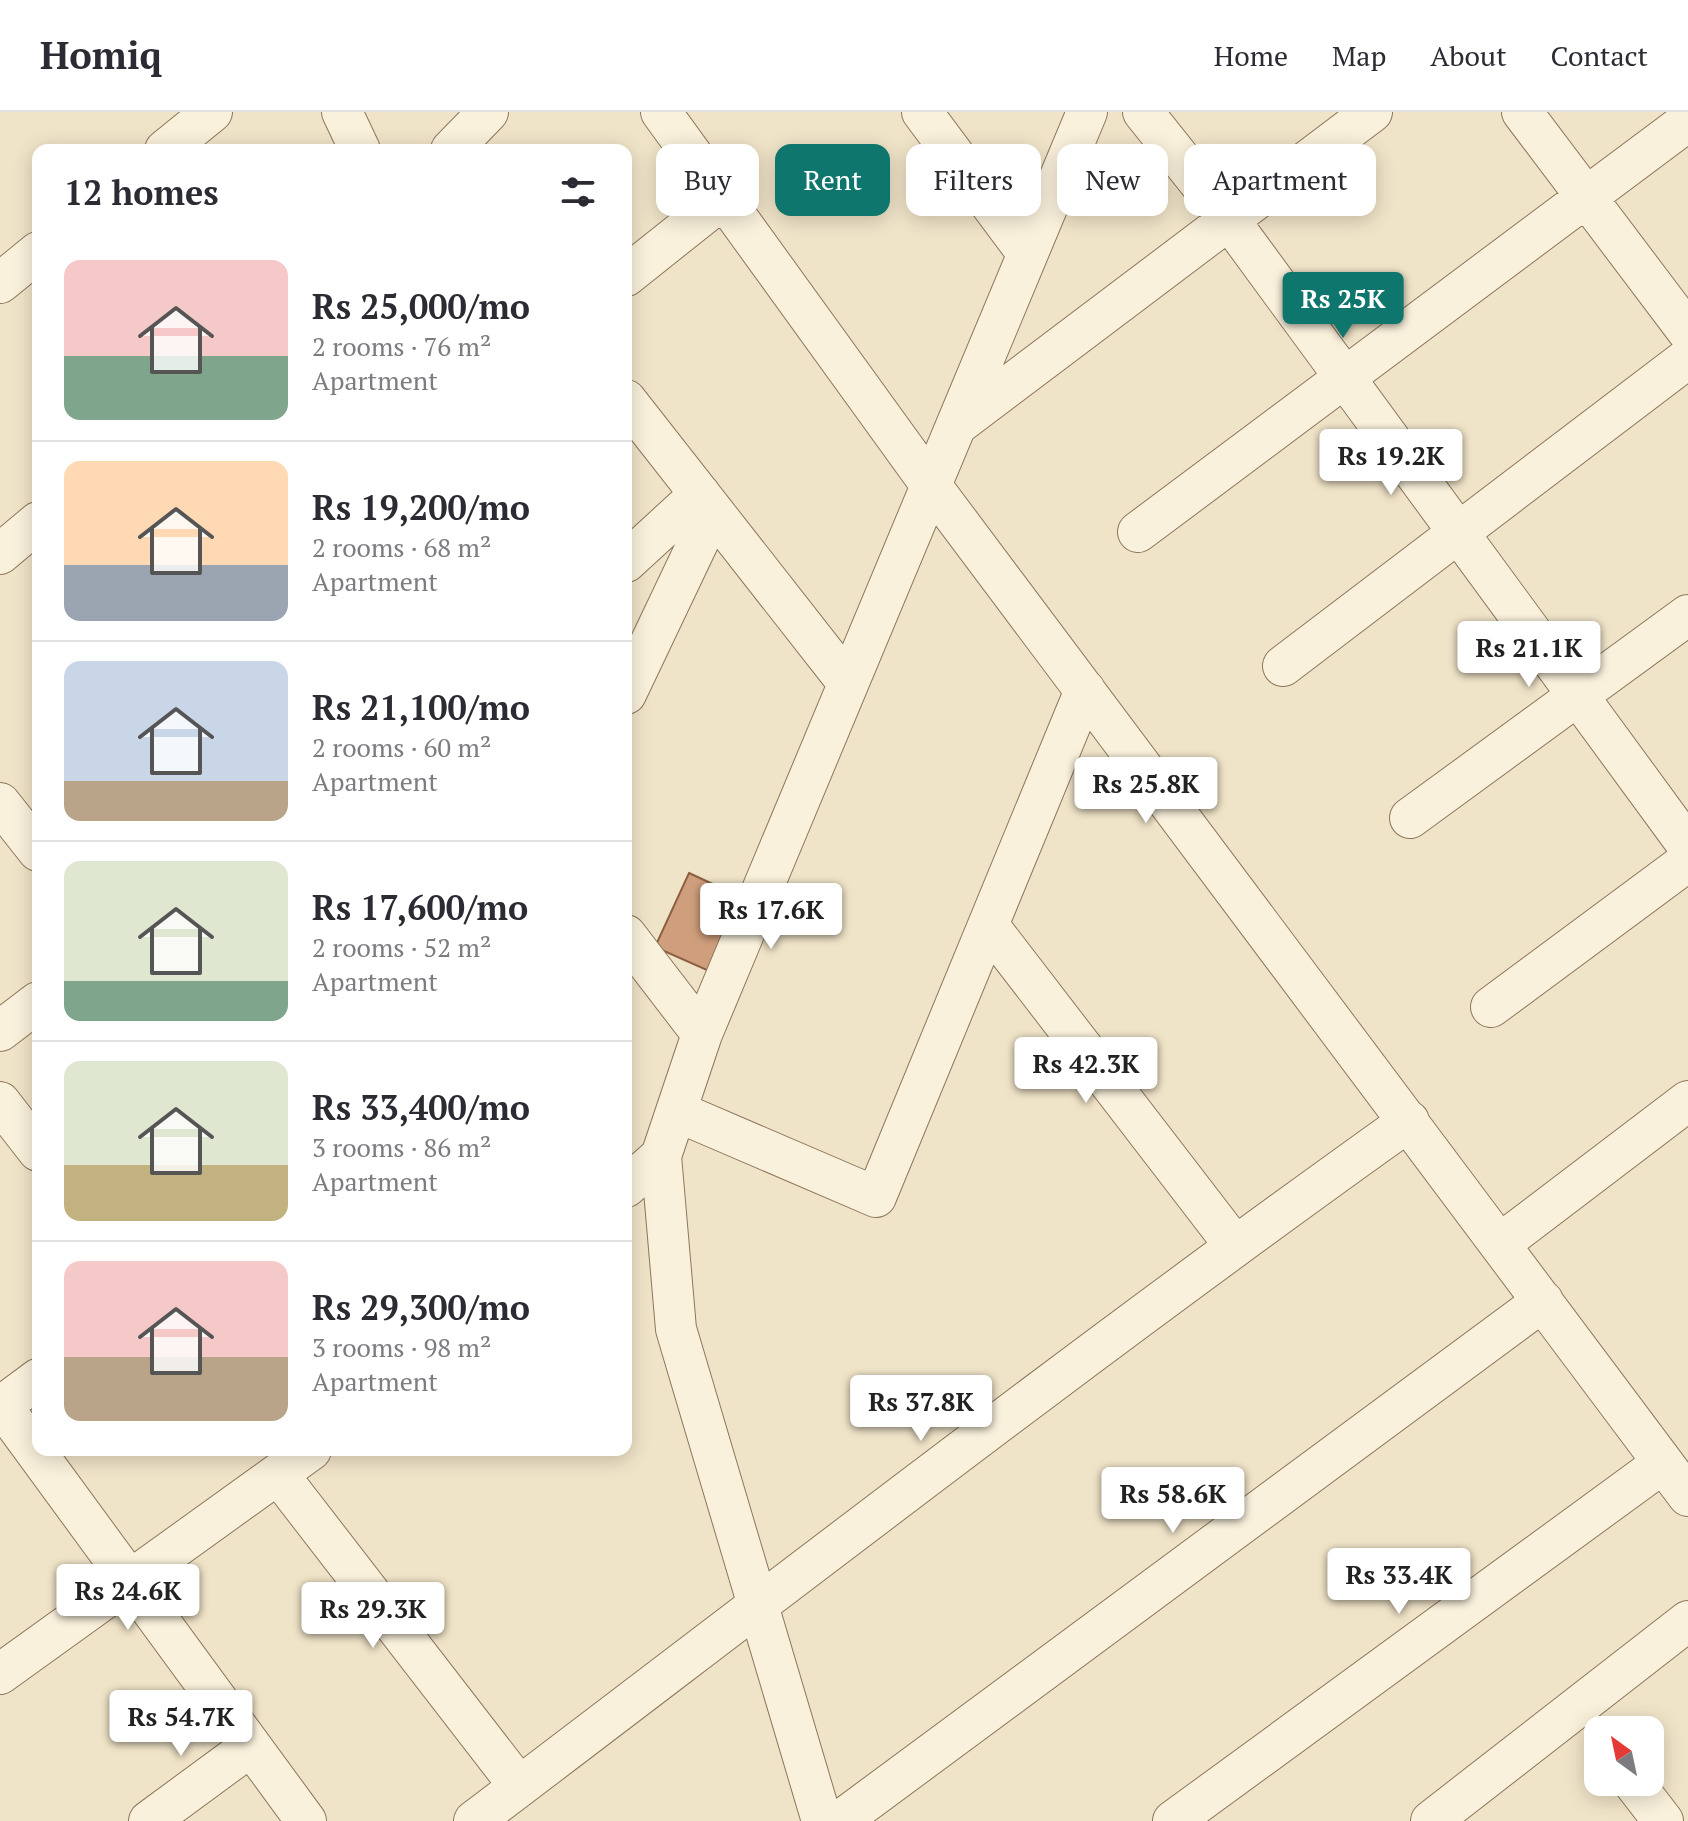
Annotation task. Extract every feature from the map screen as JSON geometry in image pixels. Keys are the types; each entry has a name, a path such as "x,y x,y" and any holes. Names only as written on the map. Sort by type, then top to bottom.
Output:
{"street":[{"path":"172,144 212,112"},
{"path":"342,112 357,144"},
{"path":"457,144 488,112"},
{"path":"661,112 684,144"},
{"path":"922,112 1027,253"},
{"path":"822,1821 676,1329 661,1156 702,1034 1087,112"},
{"path":"1143,112 1230,221 1688,846"},
{"path":"954,427 1372,112"},
{"path":"1522,112 1688,332"},
{"path":"1138,532 1688,121"},
{"path":"632,271 701,216"},
{"path":"737,216 930,484 1688,1496"},
{"path":"0,283 32,257"},
{"path":"1283,666 1688,358"},
{"path":"632,408 847,682"},
{"path":"632,558 707,502"},
{"path":"632,680 707,502"},
{"path":"1410,818 1688,615"},
{"path":"678,1112 876,1197 1085,690"},
{"path":"0,803 32,843"},
{"path":"1491,1007 1688,861"},
{"path":"989,926 1235,1246"},
{"path":"632,943 702,1034"},
{"path":"0,1031 32,1007"},
{"path":"1501,1243 1688,1101"},
{"path":"0,1102 32,1143"},
{"path":"474,1821 757,1603 986,1435 1235,1246 1409,1121"},
{"path":"632,1182 661,1156"},
{"path":"840,1821 1543,1301"},
{"path":"32,1383 1,1406 32,1448"},
{"path":"38,1456 306,1821"},
{"path":"0,1674 303,1456"},
{"path":"1173,1821 1663,1463"},
{"path":"278,1474 519,1786"},
{"path":"1593,1716 1688,1621"},
{"path":"1440,1818 1584,1724"},
{"path":"149,1821 251,1746"},
{"path":"1644,1796 1663,1821"}],"building":[{"path":"689,873 743,898 709,971 655,947"}]}
